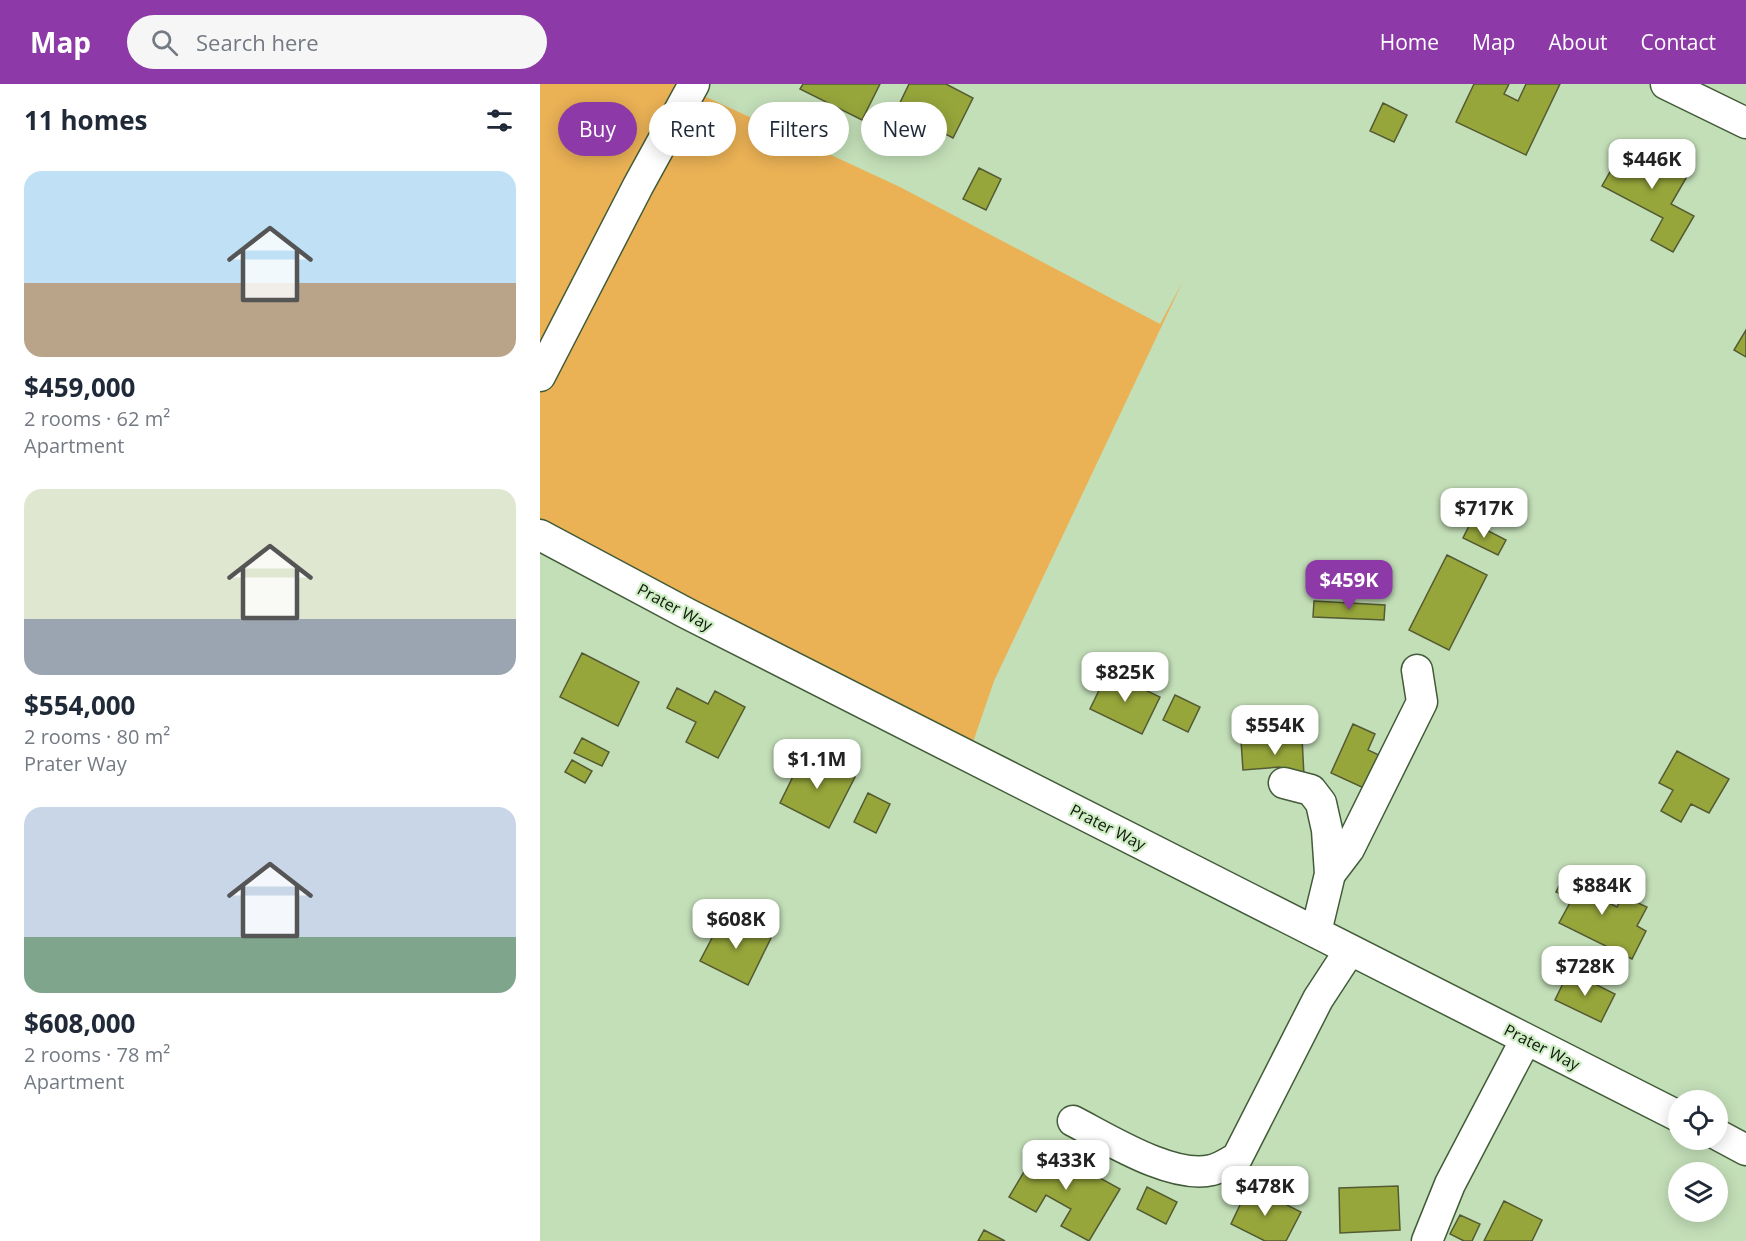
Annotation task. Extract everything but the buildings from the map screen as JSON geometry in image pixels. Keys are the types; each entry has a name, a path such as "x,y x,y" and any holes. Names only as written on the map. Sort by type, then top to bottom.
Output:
{"street":[{"path":"540,376 694,84"},
{"path":"1666,84 1746,123"},
{"name":"Prater Way","path":"540,536 686,613 1668,1111"},
{"path":"1330,874 1349,849 1422,702 1417,670"},
{"path":"1284,783 1311,790 1321,803 1327,830 1330,874 1316,932"},
{"path":"1073,1121 1170,1168 1192,1172 1213,1170 1237,1158 1318,999 1350,950"},
{"path":"1427,1241 1450,1184 1526,1039"},
{"path":"1728,1141 1746,1150"}],"shaded area":[{"path":"540,84 691,84 689,89 717,102 649,102 649,156 736,156 736,111 748,116 748,156 833,156 900,187 1160,324 1183,281 994,681 972,745 540,539"}]}
